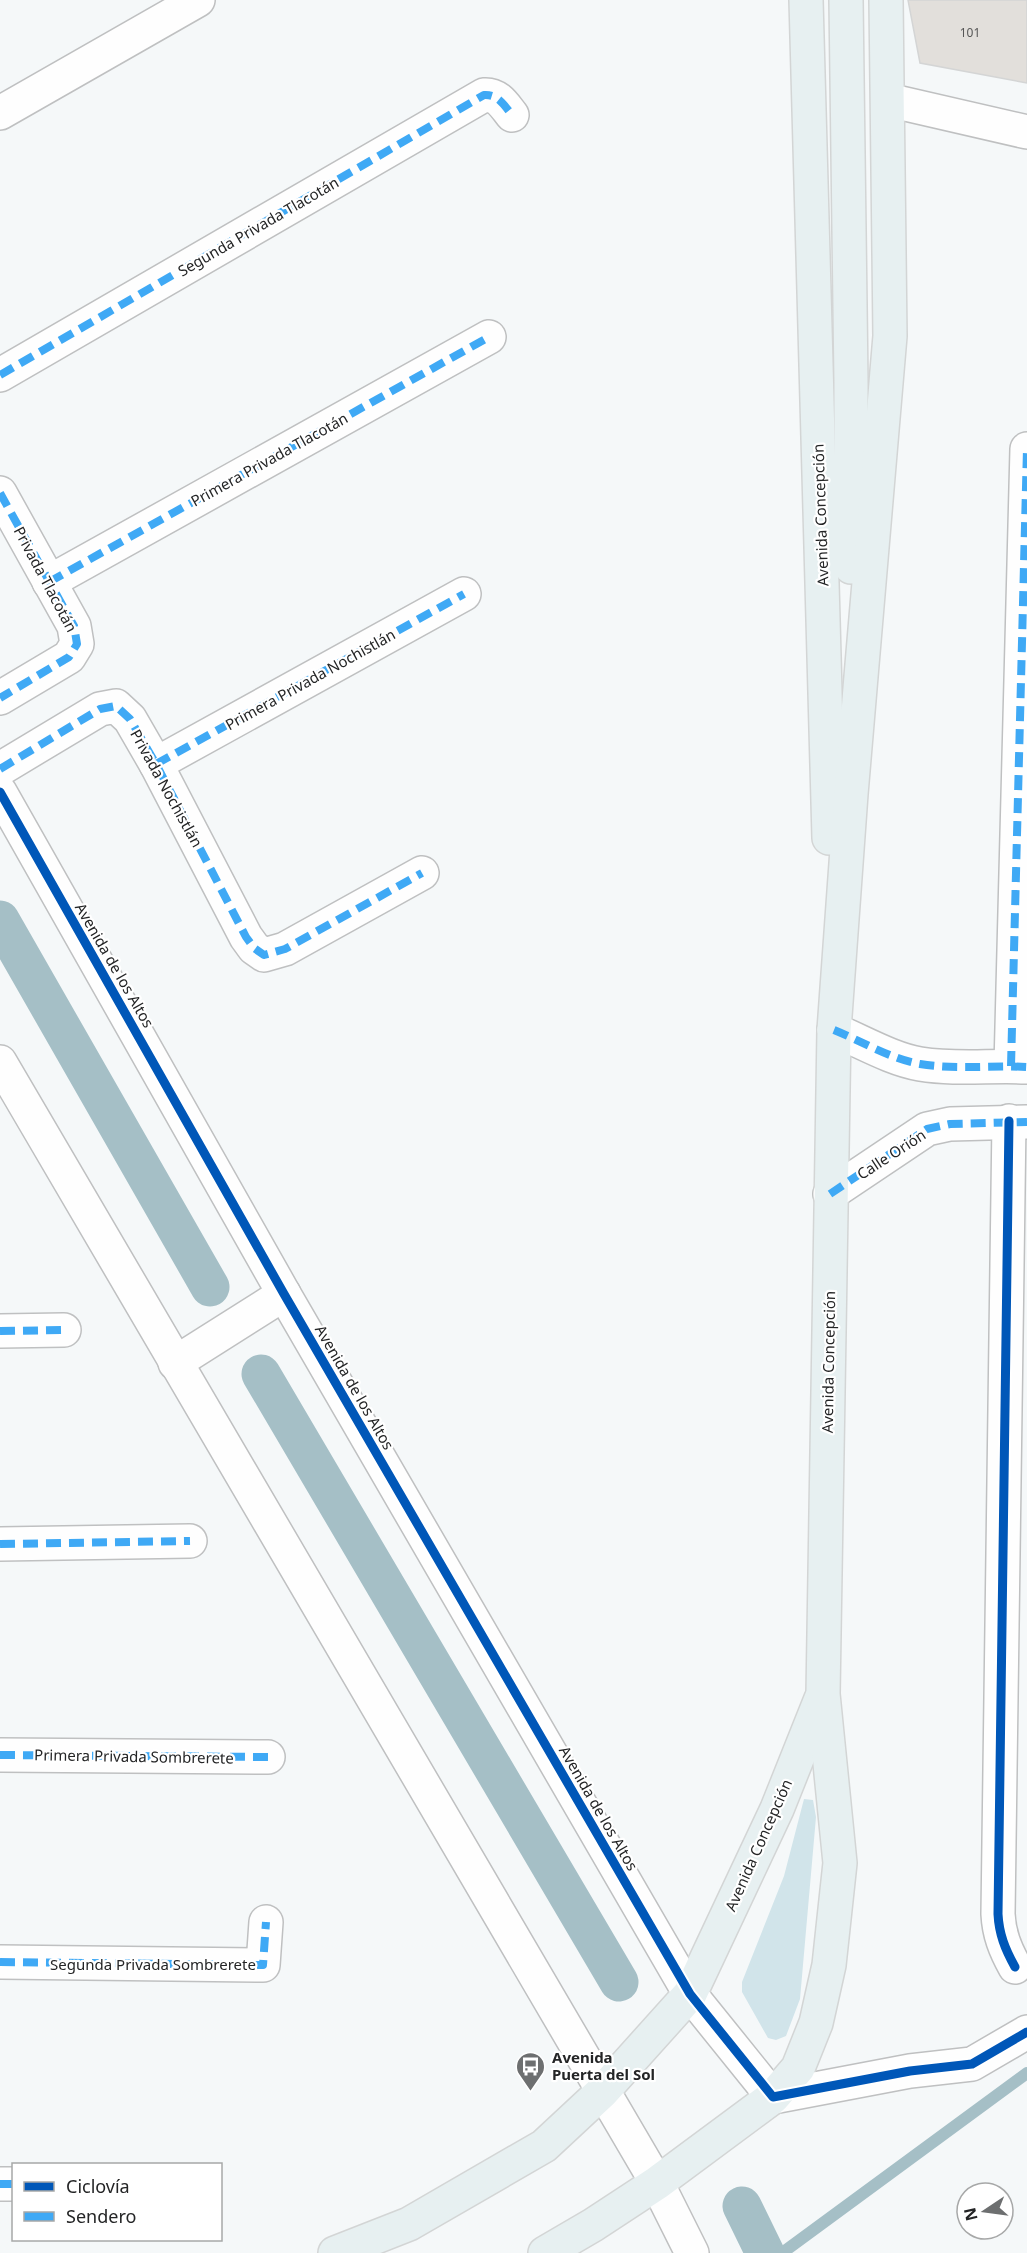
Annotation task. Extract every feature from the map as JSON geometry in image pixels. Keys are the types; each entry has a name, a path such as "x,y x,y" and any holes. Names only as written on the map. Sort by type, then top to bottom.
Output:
{"main road":[{"name":"Avenida Concepción","path":"807,0 834,1030"},
{"name":"Avenida Concepción","path":"846,0 851,382 850,794"},
{"name":"Avenida Concepción","path":"773,2097 798,2068 816,2023 829,1965 840,1863 823,1694 834,1030 850,794 891,336 886,0"},
{"name":"Avenida Concepción","path":"690,1994 777,1809 823,1694"},
{"path":"335,2253 409,2224 544,2146 602,2092 690,1994"},
{"path":"545,2253 657,2184 773,2097"}],"street":[{"path":"0,113 198,0"},
{"name":"Segunda Privada Tlacotán","path":"0,375 484,95 492,94 497,97 512,115"},
{"path":"888,100 1027,132"},
{"name":"Primera Privada Tlacotán","path":"49,582 489,337"},
{"path":"834,1030 901,1059 920,1064 968,1068 1019,1066 1027,449"},
{"name":"Privada Tlacotán","path":"0,493 74,626 77,644 69,657 0,698"},
{"name":"Primera Privada Nochistlán","path":"156,764 464,594"},
{"name":"Privada Nochistlán","path":"0,769 100,709 116,706 130,720 156,764 246,937 254,948 264,955 285,949 422,873"},
{"name":"Avenida de los Altos","path":"0,792 284,1294 690,1994 773,2097"},
{"path":"0,1062 657,2184 692,2253"},
{"path":"1015,1967 999,1931 998,1914 1018,1121"},
{"name":"Calle Orión","path":"830,1194 927,1130 951,1124 1018,1121"},
{"path":"175,1363 284,1294"},
{"path":"0,1331 63,1330"},
{"path":"0,1545 190,1541"},
{"name":"Primera Privada Sombrerete","path":"0,1755 268,1757"},
{"name":"Segunda Privada Sombrerete","path":"0,1962 263,1965 266,1922"},
{"path":"773,2097 910,2071 972,2064 1027,2032"}],"shaded area":[{"path":"804,1799 813,1800 816,1817 800,1999 786,2036 776,2040 768,2038 742,1992 742,1982 784,1876"}],"building":[{"path":"908,0 1027,0 1027,83 920,63"}],"waterway":[{"path":"0,920 210,1287"},
{"path":"261,1374 619,1982"},
{"path":"782,2253 1027,2073"},
{"path":"742,2206 765,2253"}],"marked path":[{"path":"0,375 484,95 497,98 512,115"},
{"path":"49,582 489,337"},
{"path":"1011,1066 1027,449"},
{"path":"0,493 74,626 77,644 69,657 0,698"},
{"path":"156,764 464,594"},
{"path":"0,769 100,709 116,706 130,719 156,764 246,937 254,948 264,955 285,949 422,873"},
{"path":"834,1030 909,1062 947,1067 1027,1067"},
{"path":"830,1194 927,1129 950,1124 1027,1122"},
{"path":"0,1331 64,1330"},
{"path":"0,1544 190,1541"},
{"path":"0,1755 268,1757"},
{"path":"0,1962 263,1965 266,1922"},
{"path":"0,2184 12,2184"}],"cycle path":[{"path":"0,792 284,1294 690,1994 773,2097 910,2071 972,2064 1027,2032"},
{"path":"1009,1121 998,1914 1003,1941 1015,1967"}],"place":[{"name":"Avenida Puerta del Sol","path":"531,2092"}]}
